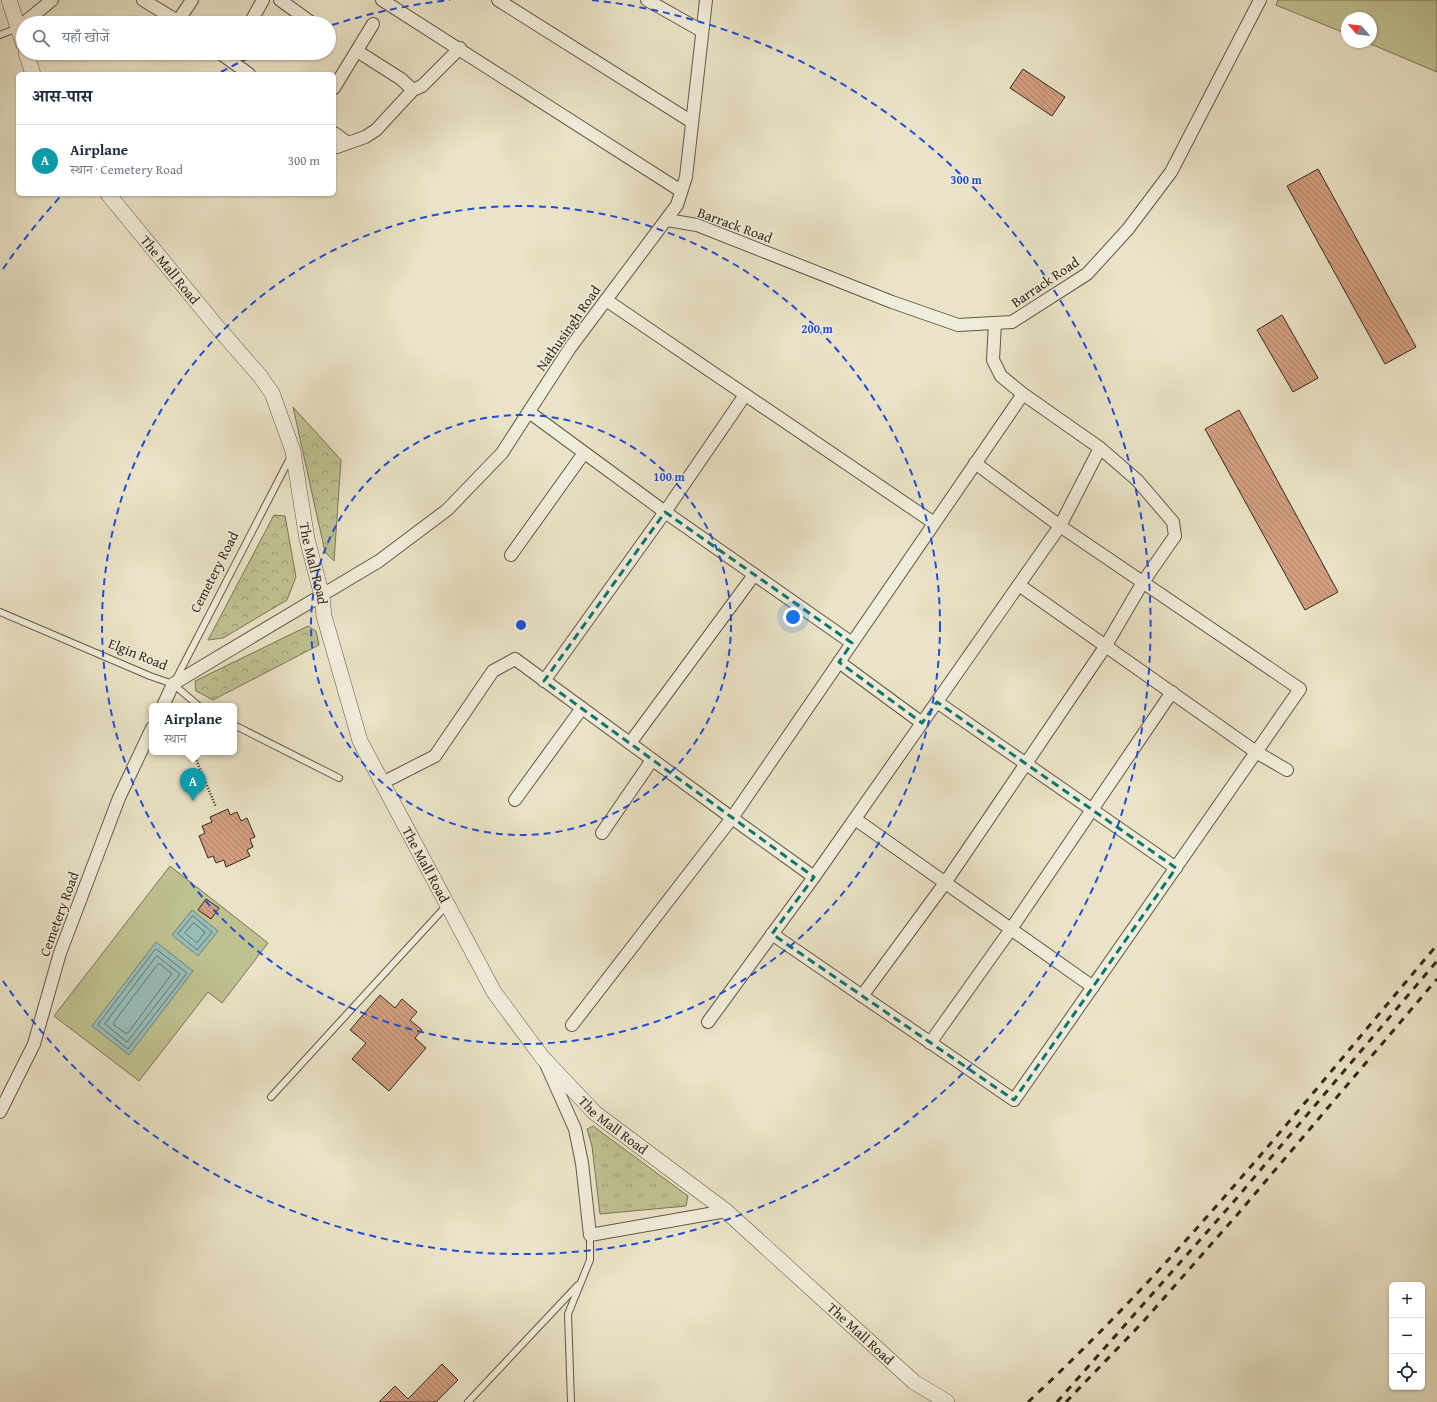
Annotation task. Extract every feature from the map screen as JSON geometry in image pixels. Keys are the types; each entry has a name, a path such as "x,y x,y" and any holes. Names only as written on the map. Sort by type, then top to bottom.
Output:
{"street":[{"path":"9,0 17,16"},
{"path":"33,16 52,0"},
{"path":"143,0 169,16"},
{"path":"183,16 192,0"},
{"path":"254,16 263,0"},
{"path":"280,0 302,16"},
{"path":"382,0 460,48 681,191"},
{"path":"498,0 692,122"},
{"path":"647,0 702,31"},
{"name":"Nathusingh Road","path":"322,596 379,561 447,510 502,453 570,348 668,220 677,205 686,177 706,0"},
{"name":"Barrack Road","path":"668,220 697,225 892,302 958,325 1012,322 1087,274 1128,229 1171,172 1260,0"},
{"path":"336,85 373,24"},
{"path":"336,136 343,145 365,137 376,130 413,90 422,86 460,48"},
{"path":"357,50 401,79 413,90"},
{"path":"28,60 32,72"},
{"path":"233,60 247,72"},
{"name":"The Mall Road","path":"110,196 219,330 272,392 293,452 307,539 322,596 324,616 360,741 494,992 542,1057 595,1113 726,1211 914,1382 947,1402"},
{"path":"606,300 934,523"},
{"path":"862,996 945,882 1105,647 1143,582 1175,536 1173,522 1137,480 1100,448 1023,394 1001,376 993,360 995,323"},
{"path":"572,1025 732,818 1023,394"},
{"path":"544,681 665,512 745,395"},
{"path":"529,412 665,512 852,644"},
{"path":"708,1022 855,819 1060,526 1100,448"},
{"path":"511,555 584,453"},
{"path":"772,934 1014,1100 1300,689 1060,526 976,463"},
{"path":"630,743 754,575"},
{"path":"1018,585 1256,752 1287,770"},
{"name":"Elgin Road","path":"173,684 322,596"},
{"path":"382,783 435,756 493,671 515,659 652,760 814,876"},
{"path":"839,662 922,723"},
{"name":"Cemetery Road","path":"164,703 173,684"},
{"path":"930,1043 1011,929 1172,692"},
{"path":"936,702 1092,808 1176,868"},
{"path":"515,800 582,708"},
{"name":"Cemetery Road","path":"0,1112 34,1044 60,953 120,798 149,735"},
{"path":"602,833 652,760"},
{"path":"855,819 1093,987"},
{"path":"542,1057 575,1129 582,1163 590,1235 726,1211"}],"lane":[{"path":"0,35 16,28"},
{"name":"Cemetery Road","path":"173,684 293,452"},
{"name":"Elgin Road","path":"0,612 150,676 173,684"},
{"path":"173,684 196,703"},
{"path":"237,727 339,778"},
{"path":"271,1097 448,904"},
{"path":"571,1402 568,1314 590,1260 590,1235"},
{"path":"468,1402 581,1282"}],"path":[{"path":"194,755 216,807"}],"highlighted area":[{"path":"665,512 852,643 839,662 922,723 937,702 1176,868 1014,1100 772,934 814,877 544,681"}],"green space":[{"path":"1278,0 1437,0 1437,72 1377,47 1377,12 1341,12 1341,32 1276,5"},
{"path":"293,407 341,460 334,561 325,552"},
{"path":"274,515 285,516 296,577 287,600 223,638 208,640"},
{"path":"308,626 316,631 319,645 213,700 196,691 195,681"},
{"path":"170,866 268,943 222,1003 208,992 139,1081 54,1016"},
{"path":"593,1126 688,1196 686,1206 600,1214 592,1146 587,1129"}],"water":[{"path":"192,910 218,931 198,956 172,935"},
{"path":"156,942 193,971 129,1055 92,1026"}],"building":[{"path":"1023,69 1065,97 1052,116 1010,88"},
{"path":"1318,169 1416,347 1385,364 1287,186"},
{"path":"1282,315 1318,378 1293,392 1257,330"},
{"path":"1239,410 1338,592 1305,610 1205,429"},
{"path":"228,809 230,815 237,812 241,821 247,818 255,837 250,839 253,847 247,850 250,856 226,867 224,860 216,863 213,856 208,858 199,836 205,833 202,826 212,822 210,817"},
{"path":"206,899 219,908 211,919 198,910"},
{"path":"380,995 395,1008 402,999 417,1012 410,1020 422,1030 415,1038 426,1048 389,1091 352,1059 366,1043 350,1030"},
{"path":"442,1364 458,1380 436,1402 379,1402 395,1386 408,1399"}],"railway":[{"path":"1028,1402 1137,1294 1189,1237 1289,1122 1437,945"},
{"path":"1057,1402 1230,1206 1437,961"},
{"path":"1066,1402 1141,1324 1237,1215 1437,979"}],"place":[{"name":"Airplane","path":"193,801"}]}
